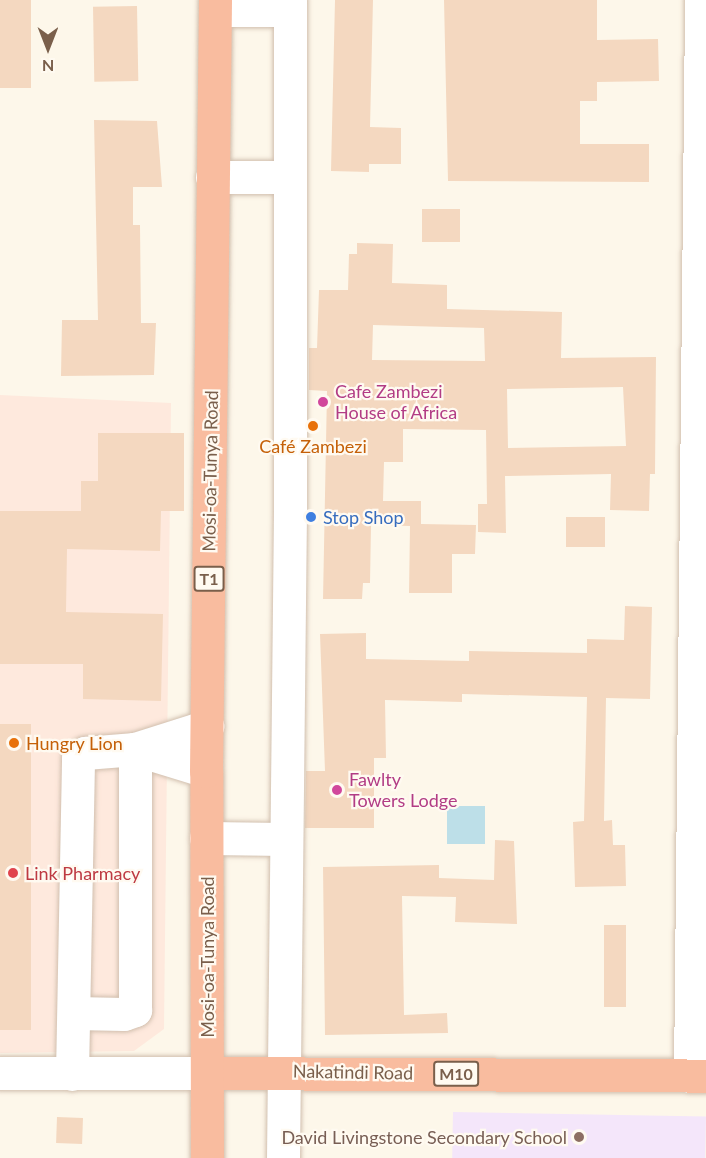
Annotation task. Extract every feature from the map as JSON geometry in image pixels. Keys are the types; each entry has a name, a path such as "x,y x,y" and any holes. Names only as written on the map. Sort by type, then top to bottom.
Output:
{"highway":[{"name":"Mosi-oa-Tunya Road","path":"207,1158 206,771 215,5"},
{"name":"Nakatindi Road","path":"207,1073 698,1076"}],"street":[{"path":"698,1076 701,0"},
{"path":"215,5 290,5 283,1158"},
{"path":"212,177 289,177"},
{"path":"72,1074 76,767 85,753 135,749 207,726"},
{"path":"135,749 206,771"},
{"path":"74,1013 124,1014 135,1010 135,749"},
{"path":"206,838 286,839"},
{"name":"Nakatindi Road","path":"0,1073 207,1073"}],"shaded area":[{"path":"0,395 171,403 164,1029 134,1051 0,1053"},
{"name":"David Livingstone Secondary School","path":"453,1112 706,1116 705,1158 452,1158"}],"water":[{"path":"447,806 485,806 485,844 447,844"}],"building":[{"path":"0,0 31,0 31,88 0,88"},
{"path":"335,0 373,0 370,127 401,128 401,164 369,164 369,172 331,171"},
{"path":"444,0 597,0 597,40 658,39 659,81 597,82 597,101 580,101 580,144 649,144 649,182 448,181"},
{"path":"137,6 138,81 94,82 93,7"},
{"path":"94,120 157,121 162,187 133,187 133,225 140,225 141,323 156,323 154,375 61,376 62,320 98,320"},
{"path":"422,209 460,209 460,242 422,242"},
{"path":"357,243 393,244 392,283 447,285 447,309 562,312 561,358 656,357 655,474 650,474 649,511 610,510 611,474 505,476 506,533 478,532 478,504 487,504 486,430 403,429 403,462 384,462 383,501 421,501 421,524 476,525 475,554 452,554 452,593 409,593 410,526 371,525 370,583 363,583 362,599 323,599 327,391 309,390 309,348 317,348 319,290 348,290 349,254 357,254","holes":["373,325 484,328 485,361 372,360","623,387 626,446 508,448 507,389"]},
{"path":"98,433 184,433 184,511 161,511 160,551 67,549 66,612 163,614 161,701 83,699 83,664 0,664 0,511 81,511 81,481 98,481"},
{"path":"566,517 605,517 605,547 566,547"},
{"path":"625,606 652,607 650,699 606,698 604,821 612,820 613,845 625,845 626,886 575,887 573,822 584,821 587,697 462,694 462,702 385,700 386,758 374,758 374,828 305,828 306,771 325,771 320,634 366,633 366,659 469,661 469,651 587,653 587,639 624,640"},
{"path":"0,724 31,724 31,1030 0,1030"},
{"path":"495,840 514,841 517,924 455,922 456,897 402,896 404,1015 447,1013 448,1033 325,1035 323,867 439,865 439,878 494,880"},
{"path":"604,925 626,925 626,1007 604,1007"},
{"path":"57,1117 83,1118 82,1144 56,1143"}],"place":[{"name":"Cafe Zambezi House of Africa","path":"323,402"},
{"name":"Café Zambezi","path":"313,426"},
{"name":"Stop Shop","path":"311,517"},
{"name":"Hungry Lion","path":"14,743"},
{"name":"Fawlty Towers Lodge","path":"337,790"},
{"name":"Link Pharmacy","path":"13,873"},
{"name":"David Livingstone Secondary School","path":"579,1137"}]}
